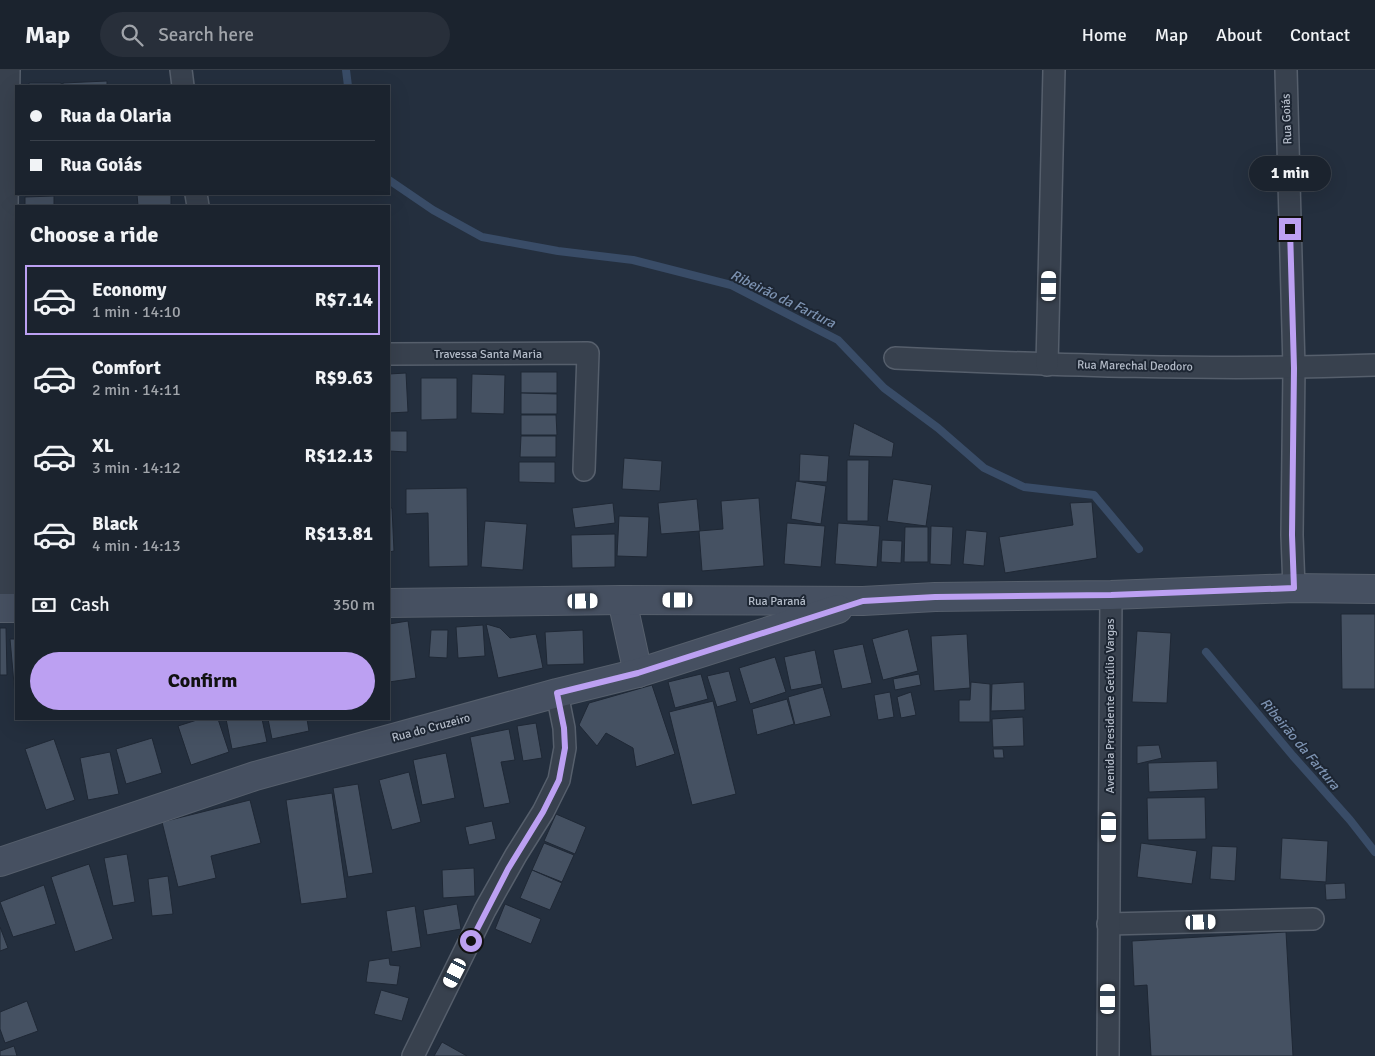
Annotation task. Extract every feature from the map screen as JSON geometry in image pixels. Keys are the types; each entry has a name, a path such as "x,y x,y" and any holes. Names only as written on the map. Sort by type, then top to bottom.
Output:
{"street":[{"path":"9,70 7,343 9,608"},
{"path":"181,70 183,85"},
{"path":"1047,365 1054,70"},
{"name":"Rua Goiás","path":"1286,70 1294,368 1292,535 1294,588"},
{"name":"Travessa Santa Maria","path":"390,354 588,353 584,470"},
{"name":"Rua Marechal Deodoro","path":"895,358 1047,365 1294,368 1375,365"},
{"name":"Rua Paraná","path":"390,603 622,600 863,601 944,596 1111,595 1294,588 1375,589"},
{"name":"Avenida Presidente Getúlio Vargas","path":"1108,1056 1111,595"},
{"path":"622,600 638,673"},
{"name":"Rua do Cruzeiro","path":"0,862 255,776 557,693 638,673 863,601"},
{"path":"413,1056 486,910 516,855 543,812 559,780 565,748 564,728 557,693"},
{"path":"1108,924 1313,919"}],"building":[{"path":"107,81 107,85 63,85 63,83"},
{"path":"29,83 61,83 62,85 29,85"},
{"path":"137,195 171,195 171,205 138,205"},
{"path":"54,196 54,205 25,205 25,197"},
{"path":"521,372 557,372 557,393 521,393"},
{"path":"406,373 408,412 390,413 390,374"},
{"path":"472,374 505,375 504,414 471,413"},
{"path":"421,378 457,378 457,419 421,420"},
{"path":"521,393 557,394 557,414 521,414"},
{"path":"521,415 556,415 557,435 521,435"},
{"path":"854,423 894,443 892,457 849,456"},
{"path":"390,431 407,431 407,452 390,451"},
{"path":"521,436 556,436 556,457 520,457"},
{"path":"800,454 829,456 827,482 799,481"},
{"path":"624,458 662,461 660,491 622,489"},
{"path":"847,460 869,460 868,521 847,521"},
{"path":"519,462 555,462 555,483 519,482"},
{"path":"893,479 932,485 926,526 887,521"},
{"path":"796,481 826,486 821,524 791,519"},
{"path":"467,488 468,566 429,567 428,513 406,514 406,489"},
{"path":"759,498 764,566 702,571 699,531 723,529 721,501"},
{"path":"697,499 700,531 661,534 658,503"},
{"path":"1092,502 1097,558 1005,573 999,537 1073,525 1070,503"},
{"path":"613,503 615,523 575,528 572,508"},
{"path":"390,508 392,508 394,551 390,552"},
{"path":"619,516 649,517 647,557 617,556"},
{"path":"485,521 527,524 523,570 481,567"},
{"path":"787,523 825,526 821,567 784,564"},
{"path":"838,523 880,526 877,567 835,564"},
{"path":"931,526 953,527 951,565 930,564"},
{"path":"905,527 928,527 928,562 904,562"},
{"path":"966,530 987,532 984,566 963,564"},
{"path":"615,534 615,567 572,568 571,535"},
{"path":"882,540 902,541 901,563 881,562"},
{"path":"1341,614 1375,614 1375,689 1342,689"},
{"path":"408,621 416,678 390,682 390,624"},
{"path":"486,624 500,628 510,638 536,634 543,668 498,678"},
{"path":"483,625 485,656 458,658 456,627"},
{"path":"0,628 6,628 7,675 0,675"},
{"path":"908,629 918,671 883,680 872,639"},
{"path":"431,630 448,630 447,658 429,657"},
{"path":"583,630 584,664 547,665 545,632"},
{"path":"1137,631 1171,633 1167,703 1132,702"},
{"path":"967,634 970,688 934,691 931,636"},
{"path":"10,639 15,639 15,695"},
{"path":"863,644 872,683 842,689 833,650"},
{"path":"815,650 822,684 791,690 784,657"},
{"path":"775,657 786,692 750,704 739,668"},
{"path":"729,671 737,701 717,707 707,676"},
{"path":"701,674 708,699 675,708 668,682"},
{"path":"919,674 921,685 895,690 893,679"},
{"path":"971,682 990,684 990,722 959,722 959,700 970,700"},
{"path":"1024,682 1025,710 991,711 992,684"},
{"path":"652,685 675,754 636,767 633,748 606,733 597,746 579,725 589,703"},
{"path":"823,687 831,716 795,725 788,697"},
{"path":"890,692 894,717 878,720 874,695"},
{"path":"911,692 916,715 901,718 897,697"},
{"path":"787,699 794,724 757,735 752,709"},
{"path":"713,701 736,794 692,805 669,712"},
{"path":"1023,717 1024,746 993,747 992,719"},
{"path":"197,720 218,720 229,752 191,765 178,726"},
{"path":"226,720 262,720 267,742 232,749"},
{"path":"268,720 307,720 309,731 272,739"},
{"path":"536,723 542,758 523,761 517,726"},
{"path":"509,729 515,760 501,762 510,803 484,808 470,737"},
{"path":"152,738 162,773 126,784 116,749"},
{"path":"54,739 75,800 46,810 25,749"},
{"path":"1159,745 1162,758 1137,764 1137,746"},
{"path":"993,749 1003,749 1004,758 994,758"},
{"path":"110,752 119,794 88,800 80,758"},
{"path":"446,753 455,798 422,805 413,760"},
{"path":"1217,761 1218,789 1149,792 1148,763"},
{"path":"409,772 421,822 392,830 379,780"},
{"path":"358,784 373,873 348,877 333,788"},
{"path":"332,793 347,898 301,904 286,800"},
{"path":"1205,797 1206,839 1148,840 1147,798"},
{"path":"250,800 261,843 211,856 216,878 178,887 162,822"},
{"path":"556,814 586,827 575,854 544,841"},
{"path":"492,821 496,839 469,845 465,827"},
{"path":"1282,838 1328,841 1326,882 1280,879"},
{"path":"544,843 574,855 562,882 532,870"},
{"path":"1141,843 1197,851 1192,884 1137,877"},
{"path":"1212,846 1237,847 1235,881 1210,879"},
{"path":"127,854 135,902 113,906 104,858"},
{"path":"89,864 113,939 75,952 51,877"},
{"path":"474,868 475,896 443,898 442,870"},
{"path":"532,870 562,883 550,910 520,898"},
{"path":"168,876 173,914 152,916 148,879"},
{"path":"1345,883 1346,899 1326,900 1325,884"},
{"path":"44,885 56,924 13,937 0,902"},
{"path":"457,904 461,929 427,935 423,910"},
{"path":"505,904 541,919 531,944 495,929"},
{"path":"415,906 421,947 392,952 386,911"},
{"path":"0,927 8,948 0,951"},
{"path":"1286,932 1293,1056 1151,1056 1147,985 1134,986 1132,941"},
{"path":"389,958 390,965 400,966 397,985 366,982 369,961"},
{"path":"381,990 409,998 402,1021 374,1014"},
{"path":"27,1001 38,1031 5,1043 0,1029 0,1012"},
{"path":"442,1042 467,1056 434,1056"},
{"path":"14,1046 17,1056 0,1056 0,1051"}],"waterway":[{"name":"Ribeirão da Fartura","path":"346,70 348,85"},
{"name":"Ribeirão da Fartura","path":"390,181 433,210 482,237 558,251 633,260 731,285 838,340 884,388 938,428 984,468 1024,487 1094,495 1139,549"},
{"name":"Ribeirão da Fartura","path":"1206,652 1293,756 1350,820 1375,852"}],"route":[{"path":"471,941 508,869 543,812 559,780 565,748 564,728 557,693 638,673 863,601 935,597 1111,595 1294,588 1292,535 1294,368 1290,229"}]}
